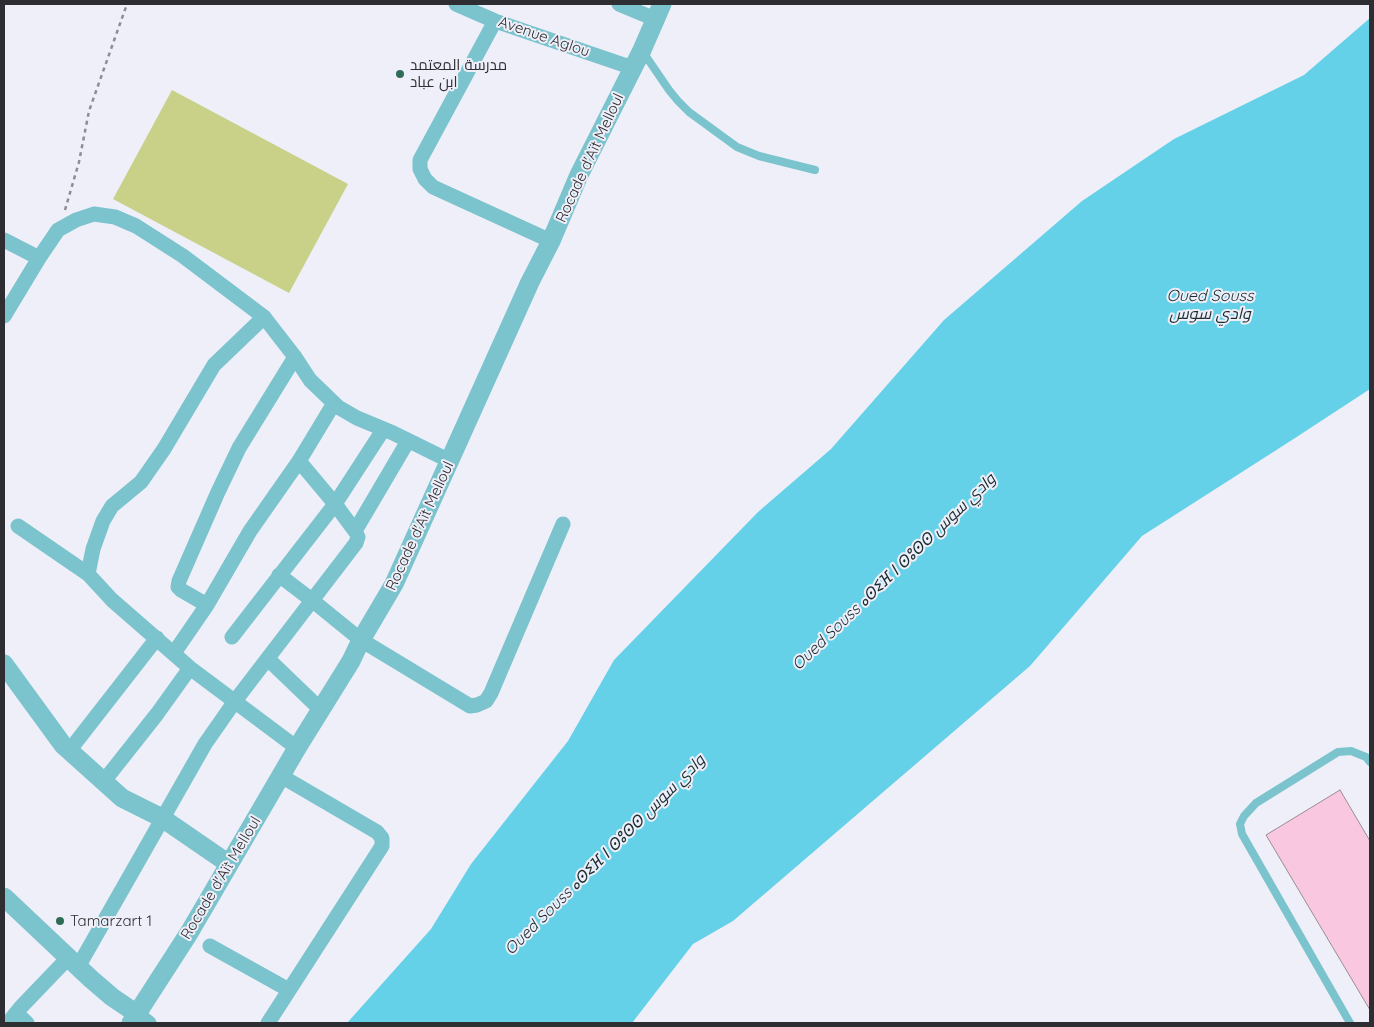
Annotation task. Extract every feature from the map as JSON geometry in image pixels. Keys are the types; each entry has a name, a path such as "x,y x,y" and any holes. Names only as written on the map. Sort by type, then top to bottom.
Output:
{"street":[{"name":"Avenue Aglou","path":"456,4 495,21 633,68"},
{"path":"619,4 659,12"},
{"name":"Rocade d'Aït Melloul","path":"139,1020 320,709 351,661 361,640 394,584 526,291 551,241 579,175 659,12"},
{"path":"495,21 420,160 420,170 433,187 551,241"},
{"path":"4,316 58,230 76,220 94,214 115,217 136,226 184,256 264,317 310,380 338,407 357,418 450,461"},
{"path":"4,240 39,258"},
{"path":"88,574 93,549 102,521 112,506 141,482 164,449 214,365 264,317"},
{"path":"207,605 181,590 178,586 179,581 239,448 295,357"},
{"path":"174,653 207,605 250,530 299,461 334,403"},
{"path":"232,637 335,504 383,430"},
{"path":"355,531 408,441"},
{"path":"17,1020 73,962 162,818 205,744 235,701 356,543 358,537 355,531 299,461"},
{"path":"279,575 313,600 361,640 470,706 477,705 486,701 490,693 563,524"},
{"path":"18,526 88,574 112,600 190,668 297,748"},
{"path":"69,751 157,638"},
{"path":"268,659 320,709"},
{"path":"4,664 69,751 122,798 162,818 229,864"},
{"path":"104,781 157,714 190,668"},
{"path":"268,1023 382,846 382,838 377,832 281,776"},
{"path":"4,897 112,998 139,1020"},
{"path":"210,946 289,990"}],"lane":[{"path":"642,50 678,101 689,112 737,147 759,156 815,170"},
{"path":"1350,1023 1242,834 1240,824 1244,816 1256,804 1338,752 1350,751 1366,757 1370,762"}],"path":[{"path":"58,230 68,201 89,111 127,4"}],"green space":[{"path":"172,90 348,184 289,293 113,199"}],"water":[{"name":"Oued Souss وادي سوس","path":"1370,18 1370,389 1142,536 1030,666 733,921 693,944 632,1023 347,1023 431,929 471,864 568,741 614,660 758,512 831,449 944,320 1082,201 1174,139 1304,75"}],"building":[{"path":"1340,790 1370,841 1370,1010 1266,835"}],"place":[{"name":"مدرسة المعتمد ابن عباد","path":"400,74"},
{"name":"Tamarzart 1","path":"60,921"}],"water label":[{"name":"Oued Souss ⴰⵙⵉⴼ ⵏ ⵙⵓⵙⵙ وادي سوس","path":"894,572"},
{"name":"Oued Souss ⴰⵙⵉⴼ ⵏ ⵙⵓⵙⵙ وادي سوس","path":"605,855"}]}
